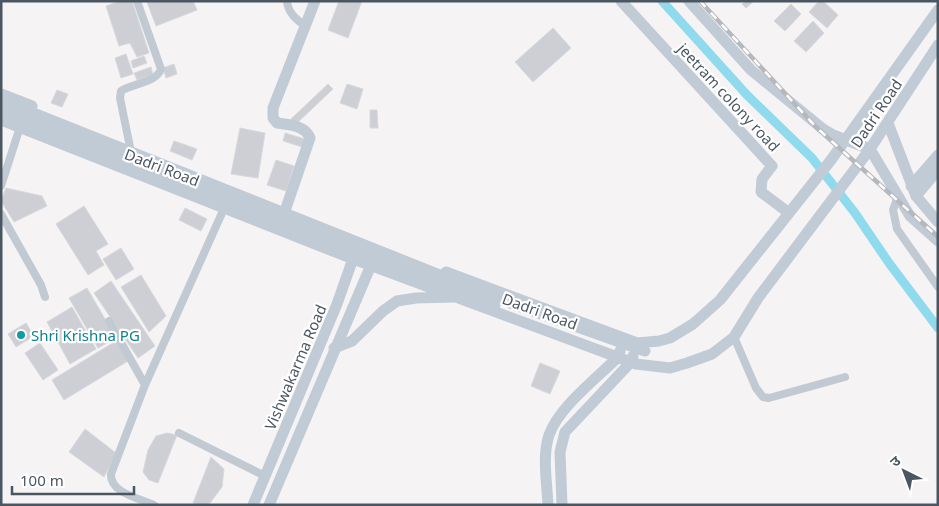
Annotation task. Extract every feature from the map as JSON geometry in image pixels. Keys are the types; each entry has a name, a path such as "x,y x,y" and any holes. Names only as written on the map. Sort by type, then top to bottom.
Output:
{"main road":[{"path":"286,208 310,138 308,132 302,128 277,123 273,118 273,108 315,1"},
{"name":"jeetram colony road","path":"621,1 772,166 762,179 761,192 788,213"},
{"path":"689,1 751,70 823,129 870,149 910,216 938,241"},
{"name":"Dadri Road","path":"1,94 286,208 378,247 624,337 642,350 665,346 720,300 831,160 938,10"},
{"name":"Dadri Road","path":"1,120 353,259 631,362 652,367 670,368 701,359 734,337 758,298 817,216 870,149 938,45"},
{"path":"1,100 510,303 642,350 670,368"},
{"path":"1,111 432,281 596,342 642,350"},
{"path":"888,123 914,191 938,222"},
{"path":"914,191 938,155"},
{"path":"914,191 938,170"},
{"name":"Vishwakarma Road","path":"253,505 337,304 359,239"},
{"name":"Vishwakarma Road","path":"269,505 378,247"},
{"path":"334,348 352,341 383,311 397,301 416,298 458,297"},
{"path":"548,505 546,448 549,435 572,401 618,357 624,337"},
{"path":"562,505 560,452 565,432 642,350"}],"street":[{"path":"130,147 120,98 121,91 154,78 161,69 137,1"},
{"path":"288,1 288,8 305,26"},
{"path":"1,186 20,127"},
{"path":"154,505 118,490 111,480 145,385 225,207 231,187"},
{"path":"898,196 893,210 896,229 938,287"},
{"path":"1,214 41,285 45,297"},
{"path":"109,321 145,385"},
{"path":"734,337 756,388 763,398 845,377"},
{"path":"179,433 265,476"}],"building":[{"path":"120,1 132,1 149,53 137,57 130,43 119,46 106,6"},
{"path":"193,1 197,10 156,26 147,2"},
{"path":"339,1 362,1 348,38 328,30"},
{"path":"746,1 754,1 746,8 742,4"},
{"path":"819,1 823,1 838,15 827,28 809,12"},
{"path":"791,4 801,14 785,31 774,21"},
{"path":"813,21 824,33 806,52 794,41"},
{"path":"553,28 571,48 533,82 515,62"},
{"path":"126,54 133,74 121,78 115,58"},
{"path":"144,56 147,63 133,68 131,61"},
{"path":"174,64 177,74 166,78 163,68"},
{"path":"151,67 153,75 137,80 134,73"},
{"path":"328,84 333,89 296,124 291,119"},
{"path":"347,84 363,89 357,109 340,103"},
{"path":"57,90 68,94 62,107 51,103"},
{"path":"370,110 377,110 378,128 370,128"},
{"path":"240,128 265,133 258,178 231,174"},
{"path":"285,133 305,139 302,147 283,141"},
{"path":"174,141 197,149 192,160 170,151"},
{"path":"276,160 294,166 286,191 267,185"},
{"path":"6,188 42,196 47,206 14,222 1,201"},
{"path":"84,206 108,244 96,251 104,265 88,275 56,224"},
{"path":"185,208 207,219 201,231 179,220"},
{"path":"121,248 134,269 116,280 103,259"},
{"path":"141,275 166,316 149,332 121,287"},
{"path":"111,281 155,346 138,358 94,293"},
{"path":"87,288 116,338 98,348 69,298"},
{"path":"72,307 96,349 70,364 47,322"},
{"name":"Shri Krishna PG","path":"26,323 34,336 16,347 8,334"},
{"path":"116,341 128,361 64,400 52,380"},
{"path":"40,343 58,370 43,380 25,353"},
{"path":"540,363 560,371 550,394 531,386"},
{"path":"85,429 116,453 104,477 69,452"},
{"path":"167,433 177,435 158,483 149,480 143,472 148,450 156,436"},
{"path":"211,457 224,469 222,487 210,503 202,505 193,503"}],"waterway":[{"path":"662,1 747,95 812,158 855,213 889,263 938,328"}],"railway":[{"path":"700,1 816,127 938,237"}],"place":[{"name":"Shri Krishna PG","path":"21,335"}]}
